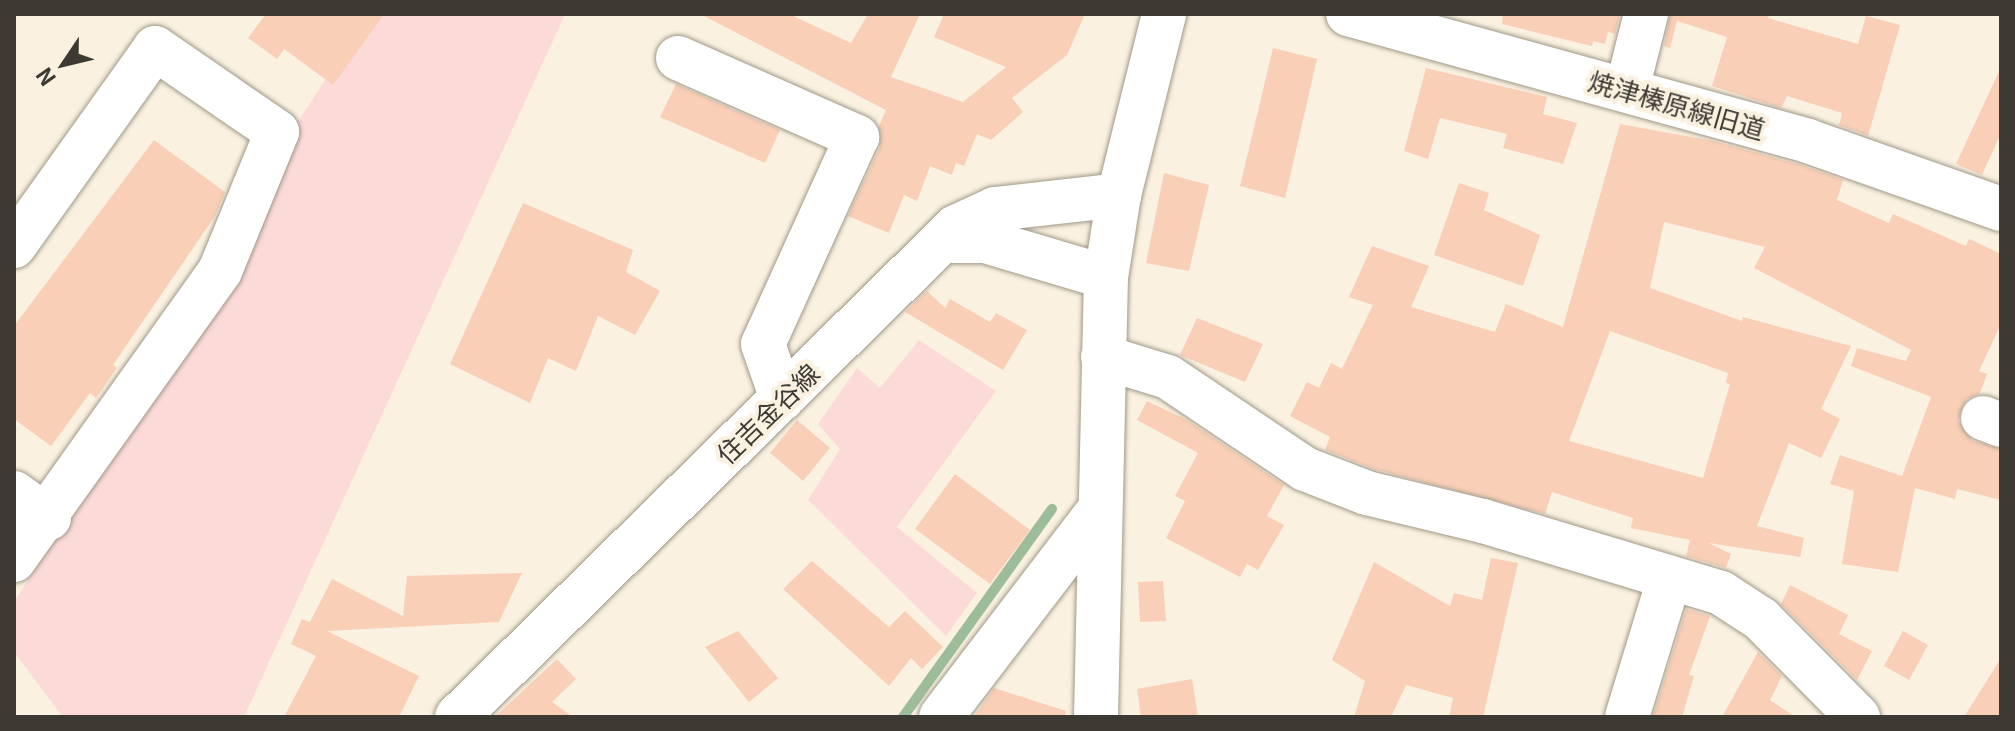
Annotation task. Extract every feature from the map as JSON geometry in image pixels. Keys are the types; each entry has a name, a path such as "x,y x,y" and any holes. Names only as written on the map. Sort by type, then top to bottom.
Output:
{"street":[{"path":"1096,717 1097,513 1106,277 1119,195 1164,14"},
{"name":"焼津榛原線旧道","path":"1348,14 1808,141 2001,209"},
{"path":"1627,89 1646,14"},
{"path":"14,246 155,48 277,132 220,271 31,505 14,560"},
{"path":"678,58 857,137 763,344 782,399"},
{"name":"住吉金谷線","path":"457,717 970,217 995,209 1119,195"},
{"path":"946,241 985,241 1106,277"},
{"path":"1103,357 1168,377 1305,469 1367,493 1483,521 1669,580 1721,593 1761,619 1858,717"},
{"path":"941,717 1097,513"},
{"path":"1627,717 1669,580"}],"shaded area":[{"path":"368,14 565,14 244,717 63,717 14,652 14,602 106,457 277,154"},
{"path":"919,340 996,391 897,527 977,593 946,636 808,500 840,449 818,424 857,368 880,388"}],"building":[{"path":"266,14 384,14 333,85 284,49 277,59 248,38"},
{"path":"700,14 789,14 851,43 868,14 920,14 891,77 963,102 1006,67 934,37 944,14 1085,14 1067,55 1012,98 1023,112 991,140 977,134 964,166 956,163 952,175 930,166 917,201 904,195 889,233 848,216 880,147 879,126 886,110"},
{"path":"1503,14 1620,14 1615,34 1608,32 1605,44 1593,41 1592,46 1502,24"},
{"path":"1670,14 1769,14 1768,18 1858,44 1866,16 1900,25 1868,136 1839,125 1842,113 1787,96 1781,108 1712,86 1727,37 1677,21 1670,48 1664,46"},
{"path":"1273,48 1317,59 1285,198 1240,186"},
{"path":"2001,67 2001,133 1982,175 1956,164"},
{"path":"1426,68 1547,97 1543,114 1577,123 1563,164 1503,148 1507,134 1440,118 1428,159 1404,151"},
{"path":"676,84 780,130 765,163 660,117"},
{"path":"1620,124 1713,141 1843,180 1837,200 1889,223 1893,214 1966,246 1969,239 2001,254 2001,324 1979,371 1987,374 1980,393 1967,399 1958,421 1973,441 2001,449 2001,500 1957,489 1955,499 1915,488 1898,572 1842,564 1854,491 1830,484 1840,455 1902,476 1931,397 1851,366 1857,348 1906,361 1911,350 1754,268 1765,247 1664,222 1650,288 1742,321 1743,317 1851,346 1821,409 1840,419 1821,458 1789,443 1757,526 1804,538 1800,557 1709,543 1731,554 1726,568 1686,556 1690,540 1631,528 1633,518 1552,492 1545,514 1374,469 1325,450 1330,437 1290,416 1307,382 1319,388 1331,363 1342,369 1373,305 1349,297 1372,246 1429,266 1411,307 1495,332 1506,304 1563,327","holes":["1610,331 1728,373 1726,383 1730,384 1703,478 1569,441"]},
{"path":"154,140 225,192 215,216 113,365 117,368 96,398 90,393 51,446 14,419 14,326"},
{"path":"1164,173 1209,185 1189,271 1146,263"},
{"path":"1459,183 1489,193 1484,210 1540,235 1523,286 1434,255"},
{"path":"523,203 633,250 626,272 660,291 635,335 598,316 576,371 548,358 530,403 450,364"},
{"path":"927,291 945,308 950,299 990,322 996,313 1027,330 1003,370 905,312"},
{"path":"1197,318 1263,344 1245,382 1180,355"},
{"path":"1147,401 1187,420 1284,485 1267,516 1284,525 1258,570 1247,564 1240,577 1166,538 1185,501 1175,496 1198,453 1137,420"},
{"path":"797,420 830,448 803,481 770,453"},
{"path":"955,474 1030,530 990,584 915,529"},
{"path":"1491,558 1518,563 1483,717 1449,717 1453,698 1406,685 1391,717 1354,717 1365,681 1332,660 1374,562 1450,606 1454,593 1482,600"},
{"path":"812,561 889,627 905,611 943,647 922,669 911,658 889,686 783,589"},
{"path":"522,573 499,622 327,631 419,676 399,717 284,717 316,656 291,644 302,619 310,622 332,579 403,616 407,576"},
{"path":"1163,581 1166,621 1140,622 1138,582"},
{"path":"1790,585 1848,615 1839,634 1872,651 1857,680 1781,604"},
{"path":"1686,609 1710,616 1689,675 1694,676 1682,717 1653,717"},
{"path":"738,631 778,678 749,702 705,647"},
{"path":"1903,631 1928,645 1909,680 1884,666"},
{"path":"1758,652 1782,676 1770,700 1795,717 1722,717"},
{"path":"2001,658 2001,717 1964,717"},
{"path":"557,659 576,679 552,702 573,717 495,717"},
{"path":"1192,679 1198,717 1141,717 1137,689"},
{"path":"994,688 1066,711 1065,717 974,717"}],"waterway":[{"path":"903,717 1052,509"}]}
